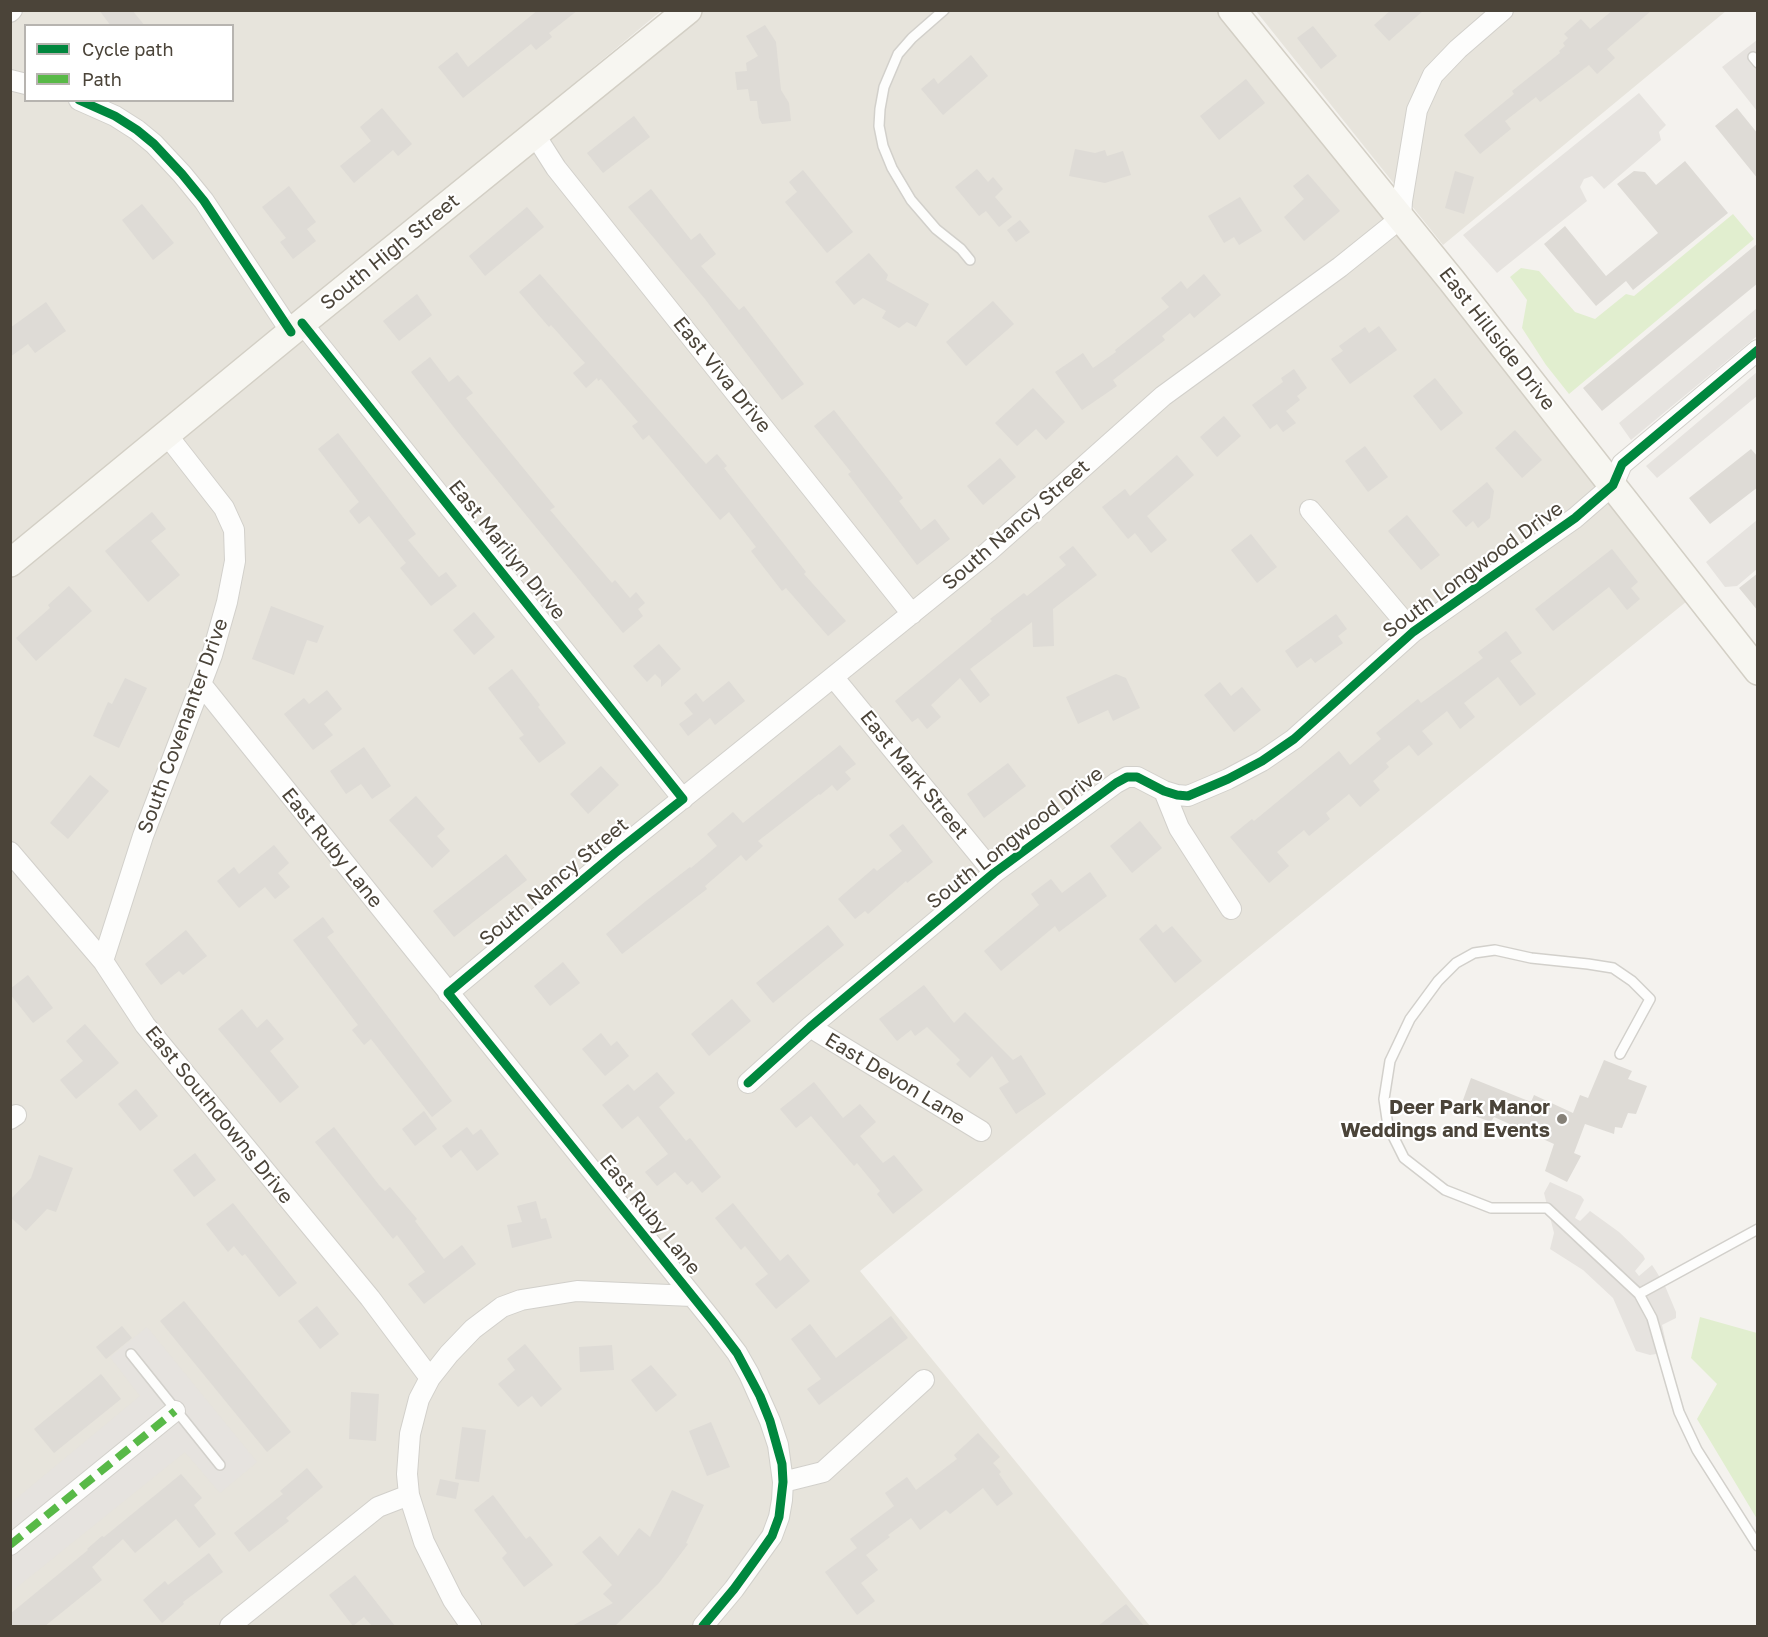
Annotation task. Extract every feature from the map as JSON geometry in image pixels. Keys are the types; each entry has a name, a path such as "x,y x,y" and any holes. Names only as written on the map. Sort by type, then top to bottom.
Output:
{"street":[{"name":"South High Street","path":"10,563 688,10"},
{"name":"East Hillside Drive","path":"1232,10 1401,218 1758,671"},
{"path":"1401,218 1417,110 1433,75 1458,49 1503,10"},
{"name":"East Marilyn Drive","path":"84,102 116,116 137,130 154,144 182,174 297,327 683,799"},
{"name":"East Viva Drive","path":"535,135 556,168 912,614"},
{"name":"South Nancy Street","path":"448,993 615,853 834,678 1024,521 1108,443 1163,396 1340,267 1401,218"},
{"name":"South Longwood Drive","path":"748,1083 810,1027 994,873 1123,778 1137,777 1164,791 1188,796 1228,779 1262,760 1310,726 1413,632 1575,518 1613,485 1622,464 1758,350"},
{"name":"South Covenanter Drive","path":"103,961 143,836 212,655 227,602 235,561 234,530 225,508 167,435"},
{"path":"1310,510 1413,632"},
{"name":"East Mark Street","path":"834,678 994,873"},
{"name":"East Ruby Lane","path":"201,684 737,1353 760,1396 778,1445 783,1482 779,1517 772,1536 734,1589 703,1626"},
{"path":"1164,791 1179,828 1231,909"},
{"name":"East Southdowns Drive","path":"10,852 103,961 150,1031 370,1298 429,1378"},
{"name":"East Devon Lane","path":"810,1027 981,1131"},
{"path":"471,1626 453,1600 424,1542 409,1496 407,1474 410,1434 419,1399 429,1378 473,1329 502,1307 521,1300 577,1291 692,1296"},
{"path":"783,1482 823,1472 924,1380"},
{"path":"10,1545 175,1410"},
{"path":"230,1626 378,1507 409,1496"}],"lane":[{"path":"944,10 912,38 898,54 884,87 879,126 883,146 892,168 911,200 936,229 961,249 970,260"},
{"path":"1620,1054 1650,999 1632,981 1612,968 1531,958 1495,950 1474,953 1456,963 1438,981 1410,1019 1390,1061 1384,1099 1388,1125 1404,1158 1445,1190 1491,1208 1547,1208 1639,1294 1652,1318 1679,1412 1697,1450 1758,1546"},
{"path":"1639,1294 1758,1229"},
{"path":"131,1354 220,1465"}],"shaded area":[{"path":"11,11 661,11 11,552"},
{"path":"698,11 1218,11 1697,593 860,1271 1150,1626 11,1626 11,568"},
{"path":"1256,11 1726,11 1443,245"},
{"path":"1757,40 1757,111 1722,67"},
{"path":"1639,93 1666,125 1659,132 1661,140 1604,189 1592,176 1584,179 1580,187 1587,201 1497,273 1463,235"},
{"path":"1757,308 1757,336 1631,440 1619,423"},
{"path":"1757,372 1757,396 1657,478 1646,466"},
{"path":"1757,520 1757,569 1737,586 1725,587 1706,562"},
{"path":"1550,1182 1581,1196 1584,1200 1575,1218 1580,1221 1590,1211 1619,1232 1643,1255 1645,1259 1635,1271 1639,1276 1652,1265 1665,1286 1676,1312 1676,1318 1662,1325 1668,1352 1650,1355 1636,1351 1613,1298 1583,1270 1550,1249 1554,1233 1544,1193"},
{"path":"147,1327 257,1462 220,1493 185,1452 11,1592 11,1503 140,1396 110,1357"}],"green space":[{"path":"1733,214 1754,239 1569,394 1546,365 1522,328 1527,300 1510,277 1521,268 1539,271 1575,312 1595,319 1626,294 1634,296"},
{"path":"1700,1317 1757,1333 1757,1519 1697,1419 1717,1384 1691,1358"}],"building":[{"path":"99,10 132,10 143,24 110,24"},
{"path":"538,10 578,10 549,33 552,37 536,50 531,44 463,98 438,67 457,52 468,67"},
{"path":"1391,10 1424,10 1389,41 1374,25"},
{"path":"1613,10 1652,10 1607,49 1615,58 1597,74 1589,65 1540,102 1536,97 1505,121 1511,129 1480,154 1464,135 1514,94 1512,91 1560,53 1559,51 1565,46 1563,43 1568,38 1564,34 1581,19 1590,29"},
{"path":"765,25 776,42 781,90 789,103 791,121 762,124 757,101 750,101 748,89 737,90 735,72 747,71 746,63 758,56 746,36"},
{"path":"1313,26 1337,56 1321,69 1297,38"},
{"path":"971,55 988,76 943,115 921,89 934,78 938,84"},
{"path":"1246,79 1265,103 1219,140 1200,116"},
{"path":"382,108 412,144 398,156 393,150 354,183 340,166 371,141 360,127"},
{"path":"1737,108 1758,134 1758,179 1715,126"},
{"path":"634,116 650,137 603,173 587,153"},
{"path":"1075,149 1095,153 1105,150 1107,156 1123,151 1131,175 1105,183 1069,176"},
{"path":"1685,161 1728,213 1633,290 1626,281 1596,306 1544,244 1565,226 1606,276 1658,233 1617,184 1634,171 1645,172 1656,185"},
{"path":"977,169 988,182 993,177 1003,189 995,197 1012,217 999,227 986,211 979,216 955,187"},
{"path":"803,170 853,232 827,253 785,202 797,192 789,182"},
{"path":"1455,171 1474,177 1464,214 1445,208"},
{"path":"1308,174 1340,211 1304,241 1284,217 1304,199 1293,186"},
{"path":"289,186 316,222 307,229 316,241 293,259 280,242 286,238 262,207"},
{"path":"651,189 691,240 700,233 716,254 701,266 739,310 744,306 804,384 782,400 705,299 628,207"},
{"path":"1240,197 1262,231 1239,245 1234,237 1224,243 1208,216"},
{"path":"142,204 174,243 153,260 122,220"},
{"path":"527,207 544,227 485,276 469,256"},
{"path":"1020,220 1030,232 1016,242 1007,230"},
{"path":"1758,243 1758,283 1602,411 1583,388"},
{"path":"869,253 888,275 886,280 929,304 916,327 907,322 899,328 882,318 886,311 863,298 854,305 835,282"},
{"path":"540,274 706,464 717,454 727,466 724,468 806,572 804,574 846,621 828,636 786,588 782,591 751,551 756,547 729,512 720,520 649,435 643,440 632,426 638,422 601,379 598,381 597,378 586,388 573,373 585,363 551,325 549,327 519,292"},
{"path":"1204,274 1221,295 1194,318 1190,313 1162,336 1165,340 1113,380 1117,386 1082,410 1055,372 1083,353 1093,368 1116,352 1115,350 1169,307 1161,298 1181,281 1187,289"},
{"path":"417,294 432,315 399,341 383,321"},
{"path":"993,301 1014,324 966,366 946,342"},
{"path":"46,302 66,331 35,353 28,344 10,357 10,328"},
{"path":"1379,326 1397,350 1350,384 1331,359 1343,351 1339,346 1365,327 1369,333"},
{"path":"430,357 449,382 458,375 473,393 466,398 555,507 550,510 612,583 615,580 630,598 636,592 645,603 638,609 643,616 623,633 411,372"},
{"path":"1294,369 1307,388 1297,396 1300,400 1286,411 1296,423 1283,432 1277,424 1270,429 1252,405 1283,382 1281,378"},
{"path":"1435,378 1463,413 1441,431 1413,396"},
{"path":"1033,388 1065,422 1046,440 1036,429 1017,446 995,423"},
{"path":"834,410 903,498 899,501 921,530 935,519 950,539 917,565 848,474 851,472 814,426"},
{"path":"1224,416 1241,436 1217,457 1200,437"},
{"path":"1515,430 1542,460 1522,478 1495,448"},
{"path":"338,433 416,534 408,540 439,577 446,572 457,586 431,606 400,568 406,563 369,516 359,524 349,511 359,502 318,449"},
{"path":"1365,446 1388,477 1368,492 1345,461"},
{"path":"1751,449 1758,457 1758,487 1710,524 1689,498"},
{"path":"1177,455 1194,475 1147,516 1167,540 1151,553 1135,533 1128,539 1102,507 1125,489 1130,496"},
{"path":"1000,458 1016,477 983,505 967,486"},
{"path":"1487,482 1494,491 1490,518 1478,528 1473,521 1466,527 1452,511"},
{"path":"152,512 166,529 151,541 180,575 148,602 105,551"},
{"path":"1407,515 1440,555 1421,570 1388,531"},
{"path":"1251,534 1277,567 1257,583 1231,550"},
{"path":"1073,546 1097,575 1053,609 1054,646 1033,647 1032,622 970,669 990,695 980,703 960,678 931,705 941,717 927,729 918,718 912,722 895,701 992,621 990,619 1024,593 1027,596 1066,565 1059,557"},
{"path":"1612,549 1638,582 1631,588 1640,599 1627,610 1609,587 1553,631 1535,609"},
{"path":"1758,573 1758,611 1739,588"},
{"path":"69,586 92,611 36,661 16,638 50,608 48,605"},
{"path":"271,606 324,626 317,643 307,640 294,675 252,659"},
{"path":"474,612 495,637 474,655 453,630"},
{"path":"1336,614 1347,629 1338,636 1343,643 1315,663 1311,658 1297,668 1285,651"},
{"path":"1506,631 1522,653 1510,661 1536,694 1520,706 1498,677 1464,703 1475,717 1460,729 1447,711 1422,731 1433,744 1418,756 1409,745 1386,763 1389,767 1373,781 1380,790 1360,807 1349,794 1326,813 1330,819 1309,836 1304,830 1277,852 1289,866 1269,883 1230,837 1252,819 1254,821 1339,751 1350,765 1381,739 1376,733 1418,699 1421,703 1483,658 1478,652"},
{"path":"659,644 681,669 661,687 661,680 655,674 647,682 633,666"},
{"path":"512,669 566,743 539,763 519,738 524,735 488,688"},
{"path":"1116,674 1126,678 1140,708 1113,721 1108,710 1078,724 1066,697"},
{"path":"125,678 147,688 119,748 93,736 108,702 112,704"},
{"path":"729,681 745,701 715,725 710,718 688,736 679,724 693,714 684,703 696,693 703,702"},
{"path":"1220,682 1231,696 1242,687 1261,710 1234,732 1204,695"},
{"path":"327,690 342,709 324,724 333,735 313,750 284,714 304,698 309,704"},
{"path":"840,745 856,764 845,772 851,779 837,791 832,785 819,794 758,841 763,846 746,861 741,855 705,886 707,889 622,954 606,934 717,846 707,834 733,812 743,823"},
{"path":"364,747 391,786 372,799 361,784 346,794 330,771"},
{"path":"1008,763 1026,786 984,818 967,794"},
{"path":"601,766 619,785 588,814 570,794"},
{"path":"90,775 109,791 68,839 50,823"},
{"path":"416,796 445,829 437,836 450,851 432,868 389,820"},
{"path":"1140,821 1162,848 1132,873 1110,846"},
{"path":"903,824 933,862 907,883 906,881 868,914 865,911 855,919 838,899 874,868 877,871 902,851 889,835"},
{"path":"274,845 289,863 278,873 290,887 275,899 265,887 239,908 217,881 234,867 239,874"},
{"path":"506,854 527,880 454,937 433,911"},
{"path":"1090,872 1107,896 1059,932 1055,926 1001,971 984,951 1039,905 1031,894 1051,879 1062,893"},
{"path":"323,917 334,932 327,937 452,1101 432,1117 371,1039 364,1045 352,1030 358,1025 293,940"},
{"path":"1156,924 1163,933 1172,926 1202,961 1175,983 1139,939"},
{"path":"828,925 844,945 773,1003 756,983"},
{"path":"186,930 207,956 183,975 179,971 161,985 145,964"},
{"path":"563,962 580,983 550,1006 534,986"},
{"path":"28,975 53,1008 33,1023 10,994 10,989"},
{"path":"924,985 954,1023 965,1012 1013,1060 1021,1055 1046,1094 1016,1114 999,1088 1009,1082 992,1056 970,1078 956,1064 960,1060 927,1027 915,1036 911,1030 897,1041 879,1019"},
{"path":"732,999 751,1021 709,1056 691,1034"},
{"path":"242,1009 257,1028 267,1019 284,1039 270,1051 299,1087 280,1103 218,1029"},
{"path":"85,1024 119,1063 76,1099 60,1080 83,1061 66,1041"},
{"path":"601,1033 611,1046 617,1041 629,1056 605,1076 582,1049"},
{"name":"Deer Park Manor Weddings and Events","path":"1604,1060 1632,1071 1628,1079 1647,1086 1636,1114 1628,1113 1622,1128 1615,1127 1614,1134 1585,1124 1574,1153 1581,1156 1567,1182 1545,1171 1554,1144 1494,1117 1491,1122 1469,1114 1472,1106 1463,1100 1471,1078 1531,1102 1534,1095 1573,1113 1580,1095 1588,1098"},
{"path":"657,1072 675,1093 659,1107 686,1141 690,1138 721,1177 702,1193 692,1181 687,1185 675,1172 657,1186 645,1172 668,1154 638,1116 622,1129 602,1105 628,1084 634,1091"},
{"path":"814,1082 843,1118 860,1104 876,1122 860,1136 883,1163 894,1155 923,1190 893,1214 877,1194 880,1191 857,1163 854,1166 811,1116 796,1128 780,1109"},
{"path":"136,1089 158,1116 140,1131 118,1104"},
{"path":"424,1111 437,1129 415,1146 402,1129"},
{"path":"334,1127 379,1185 385,1191 390,1187 417,1219 415,1221 444,1259 462,1245 476,1264 424,1304 408,1284 425,1272 397,1235 393,1239 315,1142"},
{"path":"467,1127 473,1135 481,1129 499,1154 477,1171 461,1150 451,1158 442,1146"},
{"path":"195,1153 216,1180 194,1197 173,1170"},
{"path":"39,1155 73,1168 56,1212 47,1209 26,1231 10,1217 10,1200 31,1178"},
{"path":"536,1201 541,1219 546,1218 552,1238 512,1248 507,1225 522,1222 517,1206"},
{"path":"233,1203 297,1283 279,1297 245,1254 242,1256 234,1246 228,1252 206,1224"},
{"path":"733,1203 780,1261 788,1254 810,1281 776,1309 755,1284 768,1274 745,1246 741,1250 715,1218"},
{"path":"184,1301 291,1432 267,1452 160,1321"},
{"path":"317,1306 339,1334 320,1349 298,1321"},
{"path":"891,1316 908,1338 819,1405 807,1389 821,1379 791,1339 810,1324 836,1358"},
{"path":"122,1326 132,1338 106,1359 96,1347"},
{"path":"525,1344 562,1389 541,1407 532,1396 518,1407 498,1384 515,1370 507,1359"},
{"path":"612,1345 614,1370 580,1372 579,1347"},
{"path":"651,1365 677,1395 656,1412 631,1380"},
{"path":"101,1374 121,1399 54,1453 34,1429"},
{"path":"351,1392 379,1394 376,1441 349,1439"},
{"path":"711,1422 730,1467 707,1476 689,1431"},
{"path":"462,1427 486,1430 479,1482 455,1479"},
{"path":"978,1433 1000,1457 993,1463 1001,1472 999,1474 1013,1494 997,1506 983,1488 950,1514 946,1510 920,1530 911,1518 888,1535 890,1537 866,1555 878,1570 861,1583 875,1601 857,1615 825,1572 857,1548 850,1539 894,1506 885,1493 907,1477 916,1490 957,1459 954,1455"},
{"path":"307,1468 323,1487 286,1518 289,1521 249,1552 234,1533 283,1494 280,1491"},
{"path":"181,1474 202,1498 194,1505 216,1534 199,1548 176,1519 135,1553 123,1539 92,1567 102,1580 45,1626 10,1626 10,1614 102,1536 104,1537"},
{"path":"440,1479 459,1483 456,1499 436,1495"},
{"path":"672,1490 704,1505 686,1543 688,1544 659,1583 615,1626 572,1626 613,1603 603,1594 612,1585 582,1552 600,1536 618,1556 639,1528 650,1537"},
{"path":"493,1495 526,1539 530,1536 553,1565 524,1587 502,1558 507,1553 474,1510"},
{"path":"209,1553 223,1572 183,1602 184,1604 162,1623 143,1600 165,1581 168,1585"},
{"path":"355,1575 395,1626 372,1626 364,1617 353,1626 329,1595"},
{"path":"1126,1604 1144,1626 1098,1626"}],"marked path":[{"path":"10,1545 175,1411"}],"cycle path":[{"path":"84,102 115,116 137,130 154,144 182,174 204,201 291,332"},
{"path":"302,323 683,799 448,993 715,1324 737,1353 760,1396 770,1421 782,1464 783,1482 779,1517 772,1536 734,1589 703,1626"},
{"path":"748,1083 810,1027 994,873 1116,783 1127,777 1137,777 1164,791 1188,796 1262,761 1294,739 1413,632 1575,518 1613,485 1622,464 1758,350"}],"place":[{"name":"Deer Park Manor Weddings and Events","path":"1562,1119"}]}
